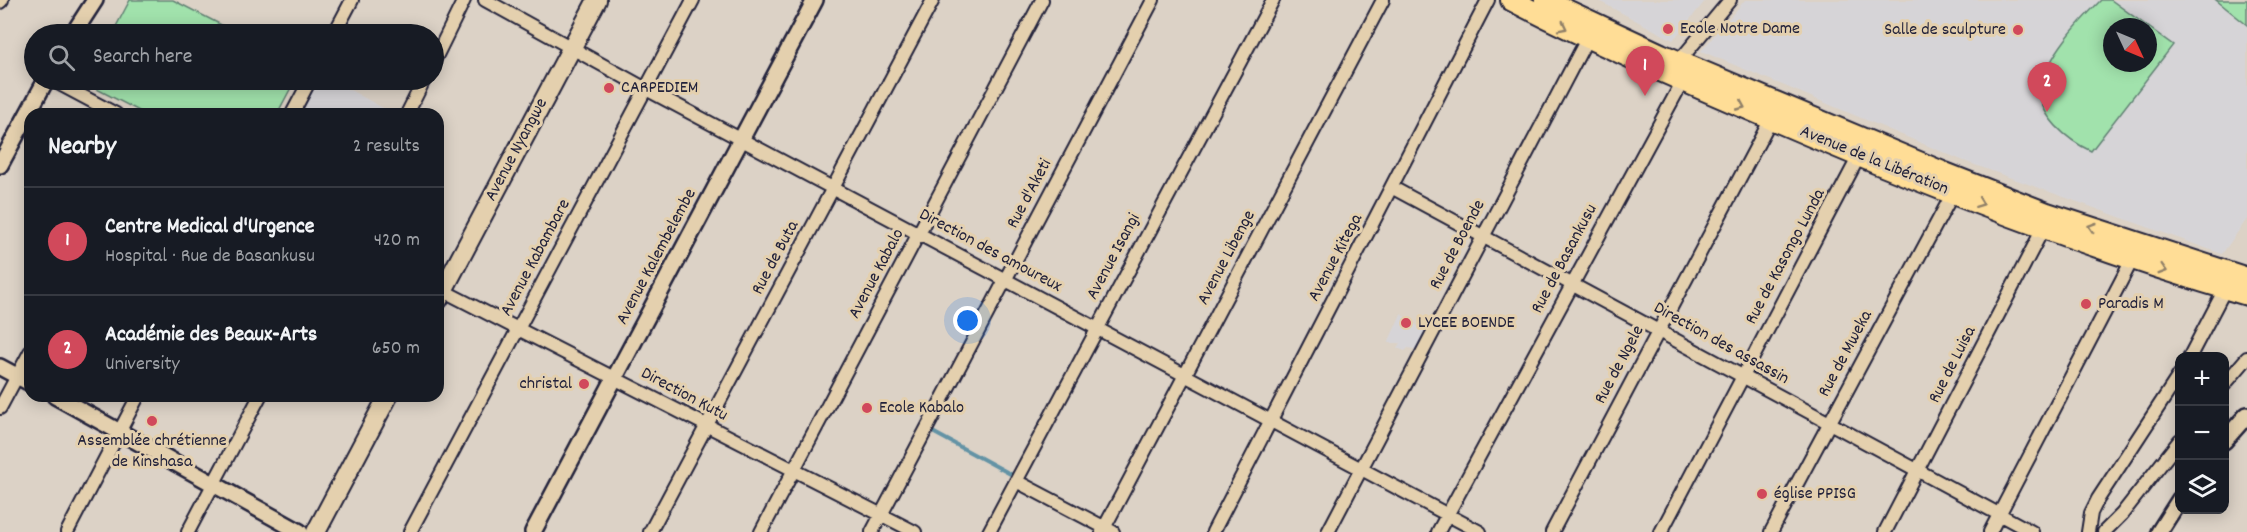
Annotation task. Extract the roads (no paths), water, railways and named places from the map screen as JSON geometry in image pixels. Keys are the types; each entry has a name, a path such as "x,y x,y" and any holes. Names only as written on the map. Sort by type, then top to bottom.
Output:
{"main road":[{"name":"Avenue Nyangwe","path":"444,286 597,0"},
{"name":"Avenue de la Libération","path":"1511,0 1587,39 1680,71 1861,139 2132,260 2247,296"},
{"name":"Avenue de la Libération","path":"1545,0 1771,119 1858,158 1953,194 2247,278"},
{"path":"316,532 384,402"}],"street":[{"path":"339,24 352,0"},
{"path":"444,41 464,0"},
{"name":"Direction des amoureux","path":"485,0 741,140 1480,532"},
{"name":"Avenue Kabambare","path":"410,532 693,0"},
{"name":"Avenue Kalembelembe","path":"533,532 815,0"},
{"name":"Rue de Buta","path":"650,532 933,0"},
{"name":"Avenue Kabalo","path":"761,532 1042,0"},
{"name":"Rue d'Aketi","path":"872,532 1153,0"},
{"name":"Avenue Isangi","path":"989,532 1273,0"},
{"name":"Avenue Libenge","path":"1107,531 1185,375 1383,0"},
{"name":"Avenue Kitega","path":"1213,532 1393,188 1488,0"},
{"name":"Rue de Basankusu","path":"1438,532 1572,284 1680,71 1730,0"},
{"path":"79,24 91,2"},
{"name":"Rue de Boende","path":"1328,532 1587,39"},
{"path":"31,108 41,90"},
{"path":"71,90 105,108"},
{"path":"295,108 305,90"},
{"path":"410,108 419,90"},
{"name":"Rue de Ngele","path":"1552,532 1771,119"},
{"path":"0,165 24,121"},
{"name":"Rue de Kasongo Lunda","path":"1661,532 1858,158"},
{"name":"Direction des assassin","path":"1393,188 2032,532"},
{"name":"Rue de Mweka","path":"1772,532 1953,194"},
{"name":"Rue de Luisa","path":"1885,532 2046,220"},
{"path":"1990,532 2132,260"},
{"path":"2192,352 2224,289"},
{"name":"Direction Kutu","path":"444,295 518,330 915,532"},
{"path":"2229,379 2247,358"},
{"path":"0,367 24,379 0,408"},
{"path":"2088,532 2091,513 2098,499 2175,382"},
{"path":"66,402 300,532"},
{"path":"67,532 135,402"},
{"path":"188,532 257,402"},
{"path":"2229,435 2247,415"},
{"path":"2104,532 2122,514 2175,446"},
{"path":"1016,481 1107,531"},
{"path":"2159,532 2175,507"}],"waterway":[{"path":"927,429 1016,477"}],"place":[{"name":"Ecole Notre Dame","path":"1668,29"},
{"name":"Salle de sculpture","path":"2018,30"},
{"name":"CARPEDIEM","path":"609,88"},
{"name":"Centre Medical d'Urgence","path":"1645,96"},
{"name":"Académie des Beaux-Arts","path":"2047,112"},
{"name":"Paradis M","path":"2086,304"},
{"name":"LYCEE BOENDE","path":"1406,323"},
{"name":"christal","path":"584,384"},
{"name":"Ecole Kabalo","path":"867,408"},
{"name":"Assemblée chrétienne de Kinshasa","path":"152,421"},
{"name":"église PPISG","path":"1762,494"}]}
